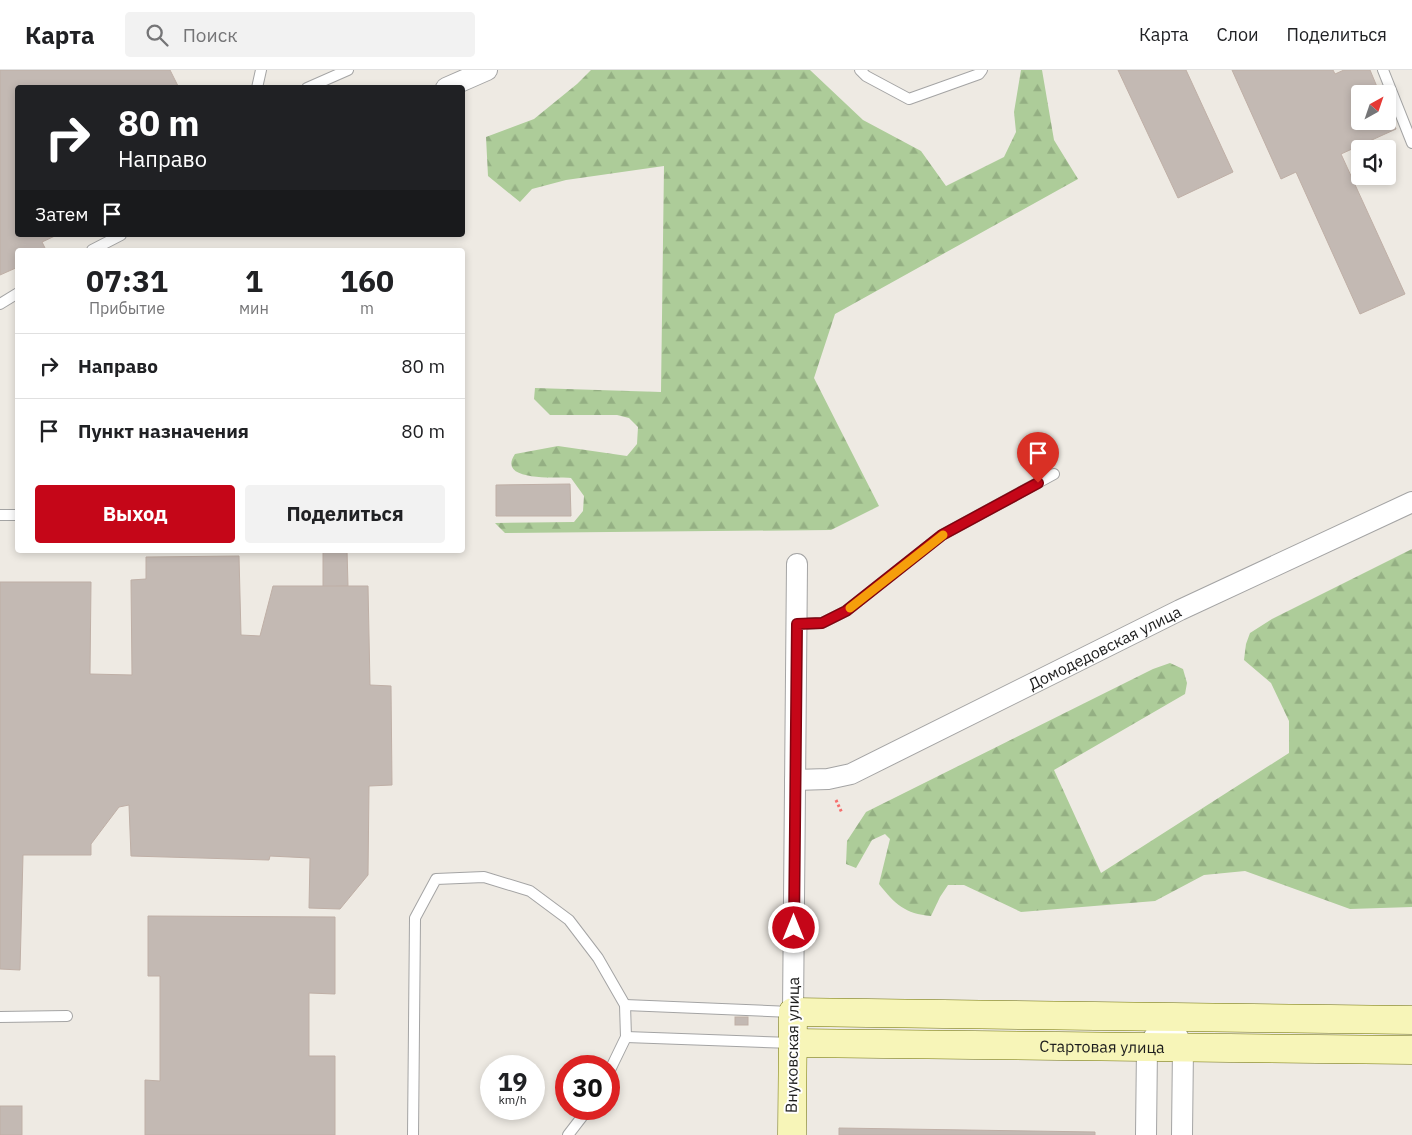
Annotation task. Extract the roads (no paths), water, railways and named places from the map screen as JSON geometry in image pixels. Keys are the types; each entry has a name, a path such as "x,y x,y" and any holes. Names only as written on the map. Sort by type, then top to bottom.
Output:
{"street":[{"path":"453,85 487,70"},
{"name":"Домодедовская улица","path":"795,780 828,779 851,774 1180,610 1412,502"},
{"name":"Внуковская улица","path":"792,1135 797,564"},
{"name":"Стартовая улица","path":"793,1012 1412,1020"},
{"path":"1146,1135 1147,1047 1168,1017 1183,1047 1182,1135"},
{"name":"Стартовая улица","path":"792,1043 1412,1050"}],"lane":[{"path":"258,85 261,70"},
{"path":"314,85 348,70"},
{"path":"860,70 866,76 909,99 979,74 982,70"},
{"path":"1383,70 1412,143"},
{"path":"96,248 117,237"},
{"path":"0,304 15,295"},
{"path":"797,624 822,623 846,611 942,535 1054,474"},
{"path":"0,515 15,515"},
{"path":"413,1135 415,918 436,879 484,878 530,891 570,920 598,958 625,1005 626,1037 617,1055"},
{"path":"625,1005 793,1012"},
{"path":"0,1017 67,1016"},
{"path":"626,1037 792,1043"},
{"path":"568,1135 580,1120"}]}
